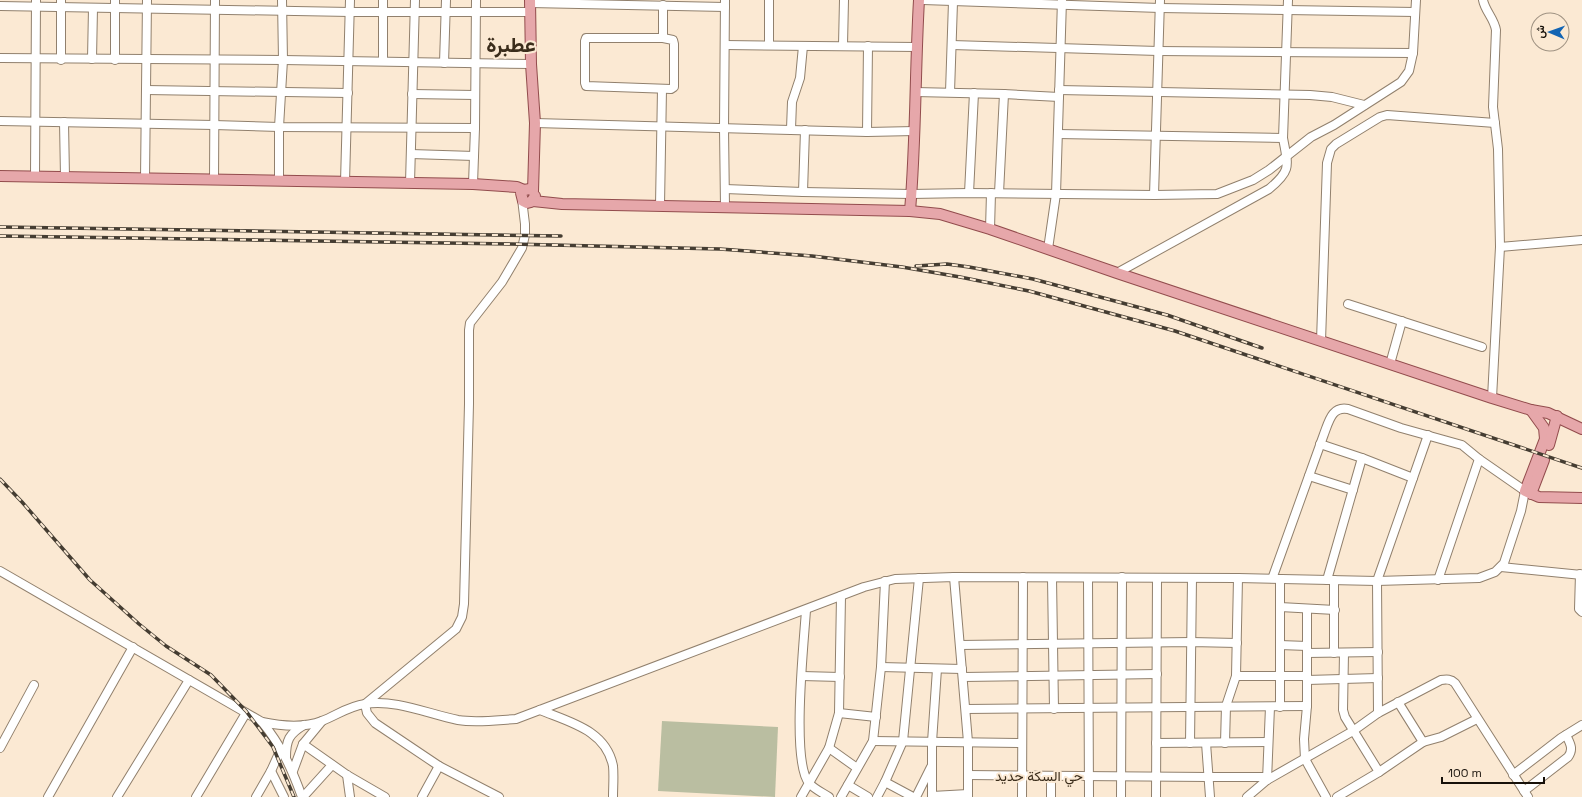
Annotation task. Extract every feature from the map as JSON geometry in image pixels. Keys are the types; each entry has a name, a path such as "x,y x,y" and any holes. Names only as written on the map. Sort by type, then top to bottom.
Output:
{"main road":[{"path":"910,211 915,131 919,0"},
{"path":"528,195 533,166 535,123 531,64 530,5"},
{"path":"0,176 473,184 500,187 549,203 910,211 940,214 990,229 1492,398 1557,416 1582,429"},
{"path":"1528,493 1545,439 1544,428 1531,410"},
{"path":"1528,493 1547,450 1557,416"},
{"path":"1528,493 1546,498 1582,498"}],"street":[{"path":"214,180 215,0"},
{"path":"279,180 279,127 283,60 282,0"},
{"path":"345,182 350,0"},
{"path":"383,0 383,61"},
{"path":"410,183 415,0"},
{"path":"444,63 446,0"},
{"path":"473,184 476,96 476,0"},
{"path":"769,0 769,45"},
{"path":"843,45 844,0"},
{"path":"923,0 953,2 976,1 1160,4 1288,10 1415,12"},
{"path":"1117,273 1269,190 1286,173 1287,157 1283,138 1288,0"},
{"path":"725,189 912,194 969,192 1154,195 1217,194 1253,180 1287,157 1311,137 1334,125 1401,82 1409,71 1413,53 1416,0"},
{"path":"1483,0 1494,22 1496,30 1493,89 1498,149 1500,247 1492,398"},
{"path":"950,92 953,2"},
{"path":"0,6 10,3 61,4 92,8 115,4 147,4 215,9 350,12 476,12 530,5 609,3 663,5 677,3 725,4 724,128 726,208"},
{"path":"1048,249 1056,194 1062,3"},
{"path":"35,177 36,4"},
{"path":"61,4 61,60"},
{"path":"114,60 115,4"},
{"path":"145,178 147,4"},
{"path":"1154,195 1160,4"},
{"path":"663,5 663,38"},
{"path":"92,8 92,59"},
{"path":"588,37 663,38 674,41 675,86 673,89 662,89 586,86 585,41 588,37"},
{"path":"725,45 843,45 917,47"},
{"path":"952,45 1158,51 1413,53"},
{"path":"791,129 792,102 800,78 803,46"},
{"path":"867,132 868,46"},
{"path":"0,58 35,60 214,59 531,64"},
{"path":"660,205 662,89"},
{"path":"146,90 348,93"},
{"path":"915,92 1004,94 1157,92 1284,94 1332,97 1364,105"},
{"path":"969,192 974,93"},
{"path":"412,94 476,96"},
{"path":"990,229 995,193 1004,94"},
{"path":"1321,341 1327,163 1331,149 1336,144 1380,117 1387,115 1495,123"},
{"path":"0,122 279,127 347,126 475,128"},
{"path":"64,122 65,177"},
{"path":"535,123 867,132 915,131"},
{"path":"804,192 805,130"},
{"path":"1058,134 1283,138"},
{"path":"411,154 474,156"},
{"path":"364,704 456,629 462,617 468,404 468,330 470,323 502,282 522,248 525,235 528,195"},
{"path":"1500,247 1582,240"},
{"path":"1348,304 1482,347"},
{"path":"1390,364 1402,321"},
{"path":"0,571 262,722 289,726 305,724 322,721 354,706 376,703 396,705 459,720 471,721 516,719 884,581 954,577 1238,578 1276,579 1377,581 1479,578 1495,572 1501,567 1507,558 1528,493 1479,459 1462,445 1401,428 1342,408 1337,410 1332,417 1320,444 1276,579 1280,607 1280,707"},
{"path":"1378,713 1377,581 1428,435"},
{"path":"1320,444 1414,478"},
{"path":"1334,652 1335,610 1331,580 1362,458"},
{"path":"1438,580 1479,459"},
{"path":"1309,476 1353,490"},
{"path":"1501,567 1581,575 1579,609 1582,612"},
{"path":"937,669 932,742 932,796 968,795 968,742 966,709 954,577"},
{"path":"1122,577 1122,797"},
{"path":"877,797 903,741 919,578"},
{"path":"1022,797 1023,578"},
{"path":"1052,578 1054,709"},
{"path":"1088,578 1090,709 1089,797"},
{"path":"1156,797 1157,578"},
{"path":"1190,743 1192,578"},
{"path":"1225,743 1226,706 1236,676 1238,578"},
{"path":"841,797 873,741 881,667 884,581"},
{"path":"801,797 829,748 839,713 841,596"},
{"path":"1280,607 1335,610"},
{"path":"1307,609 1307,706 1304,739 1305,759 1326,797"},
{"path":"806,610 799,718 800,749 809,783 829,797"},
{"path":"960,645 1191,642 1237,643"},
{"path":"1280,646 1344,653 1378,652"},
{"path":"48,797 133,647"},
{"path":"1344,653 1343,679 1345,717 1379,772"},
{"path":"881,667 937,669 963,673 1022,676 1157,674"},
{"path":"802,676 840,677"},
{"path":"1236,676 1343,679 1378,678"},
{"path":"1247,797 1267,778 1305,759 1378,713 1441,680 1449,679 1455,683 1526,794 1572,752 1571,745 1566,735"},
{"path":"117,797 189,680"},
{"path":"0,748 34,685"},
{"path":"1398,702 1423,742"},
{"path":"364,704 367,713 375,723 439,766 499,797"},
{"path":"966,709 1307,706"},
{"path":"1267,778 1270,707"},
{"path":"540,710 583,727 593,733 602,743 613,766 613,797"},
{"path":"196,797 246,713"},
{"path":"839,713 876,717"},
{"path":"1337,797 1379,772 1423,742 1441,737 1477,719"},
{"path":"293,770 303,744 322,721"},
{"path":"262,722 282,749 293,770 303,797 332,765"},
{"path":"286,758 286,747 290,735 305,724"},
{"path":"1513,775 1566,735 1582,725"},
{"path":"873,741 1022,742"},
{"path":"1156,743 1268,742"},
{"path":"1206,743 1210,797"},
{"path":"303,744 347,775 385,797"},
{"path":"829,748 857,768"},
{"path":"256,797 272,771 282,749"},
{"path":"422,797 439,766"},
{"path":"885,782 914,797 932,766"},
{"path":"272,771 284,797"},
{"path":"347,775 350,797"},
{"path":"968,775 1267,778"},
{"path":"1051,776 1051,797"},
{"path":"848,785 868,797"}],"green space":[{"path":"662,721 778,727 775,797 658,791"}],"railway":[{"path":"0,227 561,236"},
{"path":"0,236 511,244 720,249 812,256 902,267 1029,291 1175,331 1582,468"},
{"path":"916,266 947,264 1033,279 1167,315 1262,348"},
{"path":"0,479 90,580 166,646 211,675 246,711 273,747 294,797"}],"district":[{"name":"عطبرة","path":"511,45"},
{"name":"حي السكة حديد","path":"1039,776"}]}
